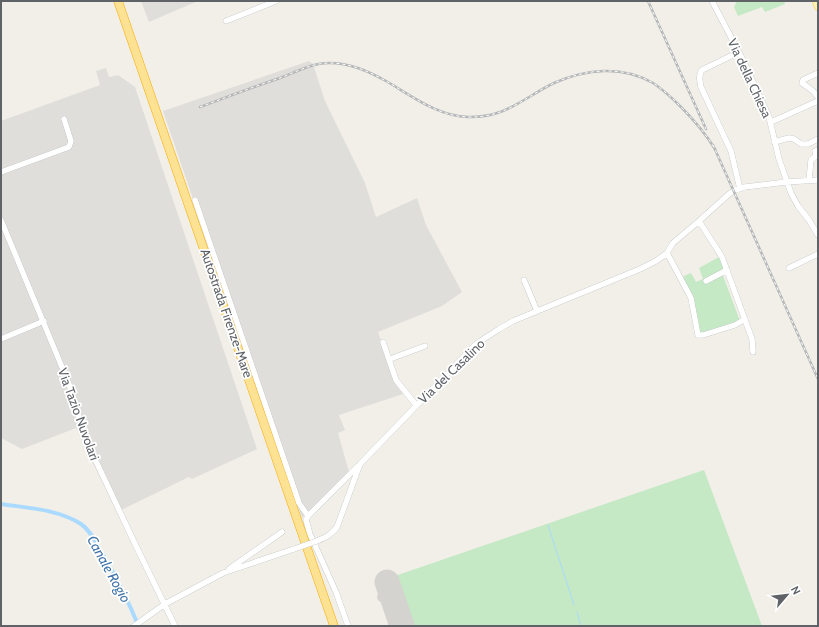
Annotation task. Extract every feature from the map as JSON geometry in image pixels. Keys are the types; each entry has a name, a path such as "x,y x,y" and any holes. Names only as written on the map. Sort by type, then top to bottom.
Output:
{"highway":[{"name":"Autostrada Firenze-Mare","path":"113,1 328,626"},
{"name":"Autostrada Firenze-Mare","path":"118,1 334,626"}],"main road":[{"path":"816,1 818,7"}],"street":[{"path":"226,21 276,1"},
{"name":"Via della Chiesa","path":"712,1 739,52 771,122 774,142 786,182 798,206 818,235"},
{"path":"739,52 702,70 700,73 700,80 701,87 731,151 740,189"},
{"path":"818,73 803,80 802,83 818,97"},
{"path":"771,122 818,101"},
{"path":"1,172 70,146 70,135 64,119"},
{"path":"774,142 789,138 794,139 801,144 808,144 818,139"},
{"path":"809,180 811,160 816,156 814,151 818,150"},
{"name":"Via del Casalino","path":"135,626 164,604 222,573 328,537 336,527 360,464 476,344 499,328 656,261 673,243 700,221 729,194 740,189 786,182 818,180"},
{"path":"195,200 299,503 308,516"},
{"name":"Via Tazio Nuvolari","path":"1,220 69,384 85,438 175,626"},
{"path":"700,221 716,246 727,270 752,339 753,352"},
{"path":"666,252 691,298 698,334 703,335 735,325 745,319"},
{"path":"789,268 818,254"},
{"path":"706,280 727,270"},
{"path":"524,280 537,311"},
{"path":"1,339 44,321"},
{"path":"383,342 397,382 416,405"},
{"path":"390,360 425,346"},
{"path":"348,626 336,592 306,522 308,516 360,464"},
{"path":"222,573 282,532"},
{"path":"142,620 146,626"}],"shaded area":[{"path":"141,1 198,1 149,22"},
{"path":"309,61 313,64 325,101 365,183 376,217 417,198 426,225 462,292 442,306 378,332 396,385 403,394 339,415 345,430 338,433 349,472 302,518 163,111"},
{"path":"106,68 109,77 118,75 135,87 257,449 192,479 189,477 117,512 76,428 22,449 1,438 1,121 100,85 96,71"}],"green space":[{"path":"737,1 784,1 785,4 765,12 762,7 738,16 734,7"},
{"path":"719,257 724,269 722,273 740,321 700,334 692,297 682,280 684,276 691,273 696,282 703,279 699,268"},
{"path":"704,470 762,626 409,626 392,577"}],"waterway":[{"name":"Canale Rogio","path":"1,504 52,512 72,519 85,527 93,537 112,571 138,625"},
{"path":"548,525 574,605"},
{"path":"577,612 581,626"}],"taxiway":[{"path":"382,597 391,594"}],"runway":[{"path":"387,582 402,626"}],"railway":[{"path":"648,1 706,129"},
{"path":"200,107 304,68 323,63 344,64 366,71 435,109 457,116 468,117 504,111 554,83 566,78 591,72 616,71 641,77 661,88 690,117 715,149"},
{"path":"713,145 818,379"}]}
